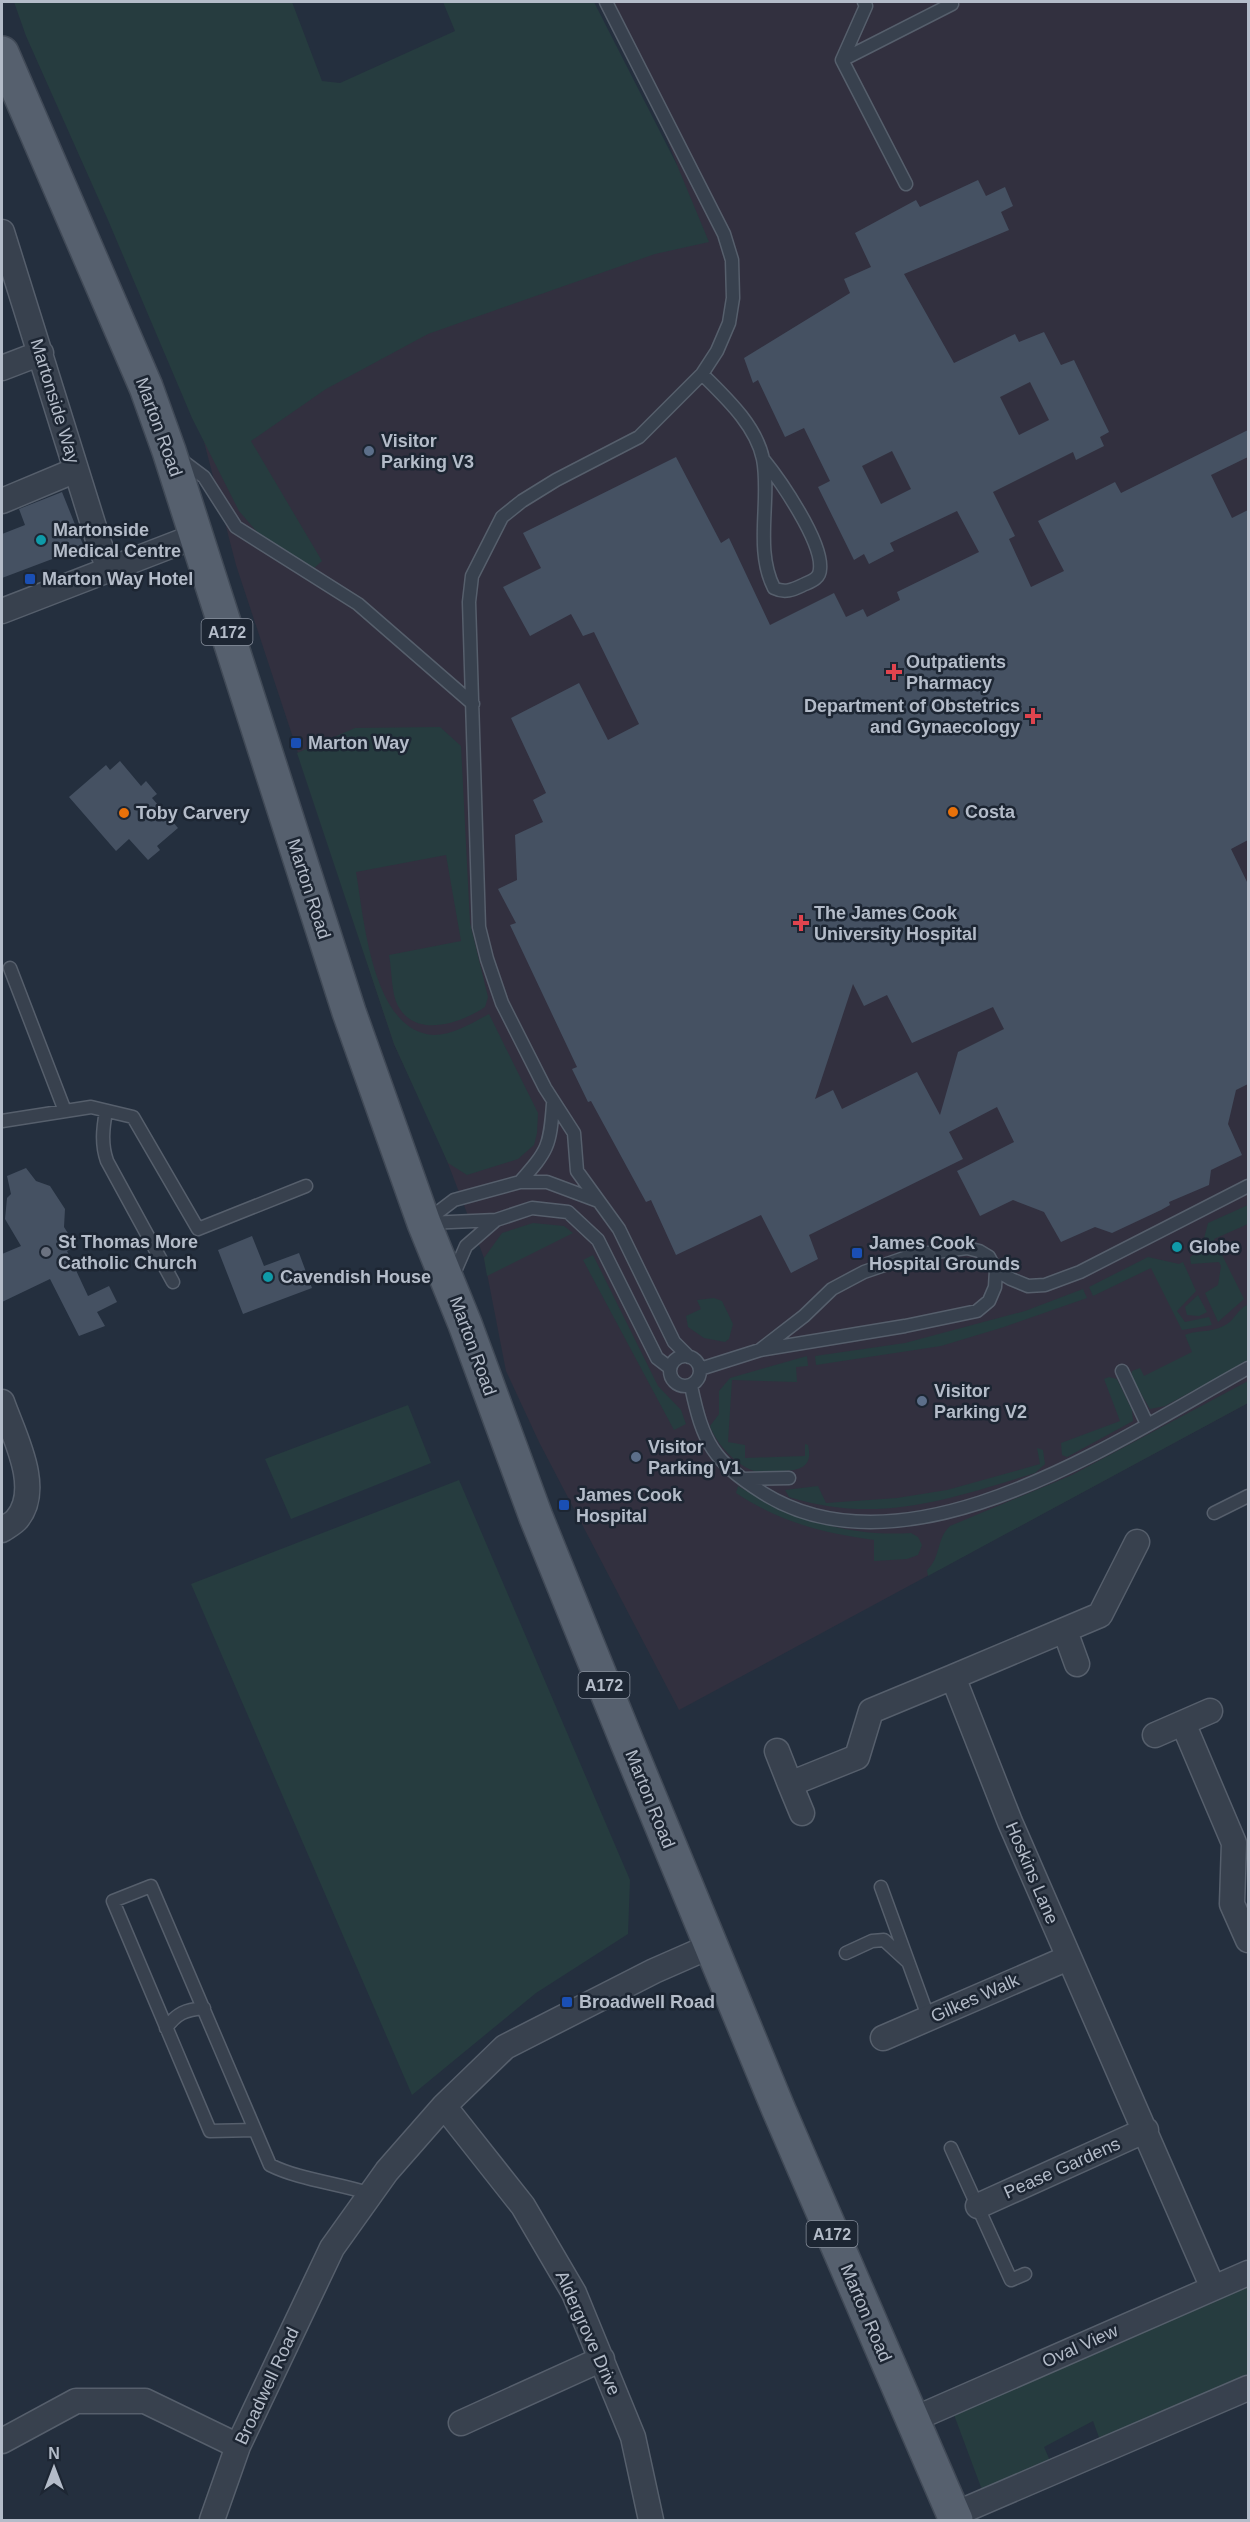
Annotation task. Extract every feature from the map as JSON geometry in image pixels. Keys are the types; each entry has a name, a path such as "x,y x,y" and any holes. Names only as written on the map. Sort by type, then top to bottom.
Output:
{"main road":[{"name":"Marton Road","path":"2,53 146,387 169,451 349,1012 424,1223 536,1517 778,2108 954,2518"}],"street":[{"name":"Martonside Way","path":"2,232 109,568"},
{"path":"2,368 41,352"},
{"path":"2,501 76,470"},
{"path":"2,611 196,536"},
{"path":"2,1402 25,1465 28,1491 17,1519 2,1530"},
{"path":"790,1784 857,1757 871,1711 1100,1615 1137,1542"},
{"path":"1065,1631 1077,1664"},
{"name":"Hoskins Lane","path":"953,1677 1010,1822 1213,2288"},
{"path":"1155,1735 1210,1712"},
{"path":"1183,1723 1234,1843 1232,1904 1248,1940"},
{"path":"777,1751 802,1813"},
{"name":"Broadwell Road","path":"212,2520 238,2446 332,2248 387,2171 444,2106 505,2047 654,1971 711,1946"},
{"name":"Gilkes Walk","path":"883,2038 1068,1958"},
{"name":"Aldergrove Drive","path":"444,2106 523,2206 574,2293 633,2437 651,2520"},
{"name":"Pease Gardens","path":"978,2206 1146,2130"},
{"name":"Oval View","path":"912,2420 1248,2272"},
{"path":"461,2423 602,2359"},
{"path":"954,2518 1248,2388"},
{"path":"2,2441 76,2401 145,2401 238,2446"}],"lane":[{"path":"424,1223 462,1224 495,1220 532,1208 551,1208 568,1212 582,1222 598,1240 657,1358 670,1368 673,1381 682,1386 691,1386 699,1377 700,1369 697,1362 674,1342 619,1229 577,1171 574,1133 553,1104 502,1003 479,927 469,627 472,576 502,517 522,501 556,480 639,437 702,374 717,351 729,323 733,298 732,260 724,234 606,2"},
{"path":"842,60 866,6 864,2"},
{"path":"842,60 951,2"},
{"path":"842,60 906,184"},
{"path":"702,374 733,405 749,428 763,459 805,521 820,563 820,571 815,580 789,591 774,588 767,564 763,459"},
{"path":"169,451 204,477 236,527 358,604 472,704"},
{"path":"10,968 65,1111"},
{"path":"520,1182 545,1153 551,1139 553,1104"},
{"path":"2,1121 91,1107 133,1117 198,1229 306,1186"},
{"path":"106,1111 103,1141 107,1161 173,1282"},
{"path":"424,1223 454,1200 520,1182 548,1182 599,1202"},
{"path":"996,1270 1028,1286 1045,1285 1080,1272 1248,1186"},
{"path":"449,1284 466,1246 495,1220"},
{"path":"700,1369 760,1350 905,1326 977,1311 989,1301 995,1287 996,1270 989,1257 967,1248 913,1255 864,1272 832,1289 760,1350"},
{"path":"670,1368 675,1360 689,1357"},
{"path":"691,1386 704,1438 719,1460 741,1479 786,1507 838,1520 888,1522 932,1518 974,1506 1062,1470 1248,1368"},
{"path":"1122,1371 1147,1424"},
{"path":"741,1479 789,1478"},
{"path":"1214,1513 1248,1496"},
{"path":"255,2130 210,2131 113,1901 151,1886 270,2165 290,2175 332,2182 371,2194"},
{"path":"881,1887 929,2019"},
{"path":"846,1953 872,1941 884,1940 908,1962"},
{"path":"166,2028 176,2015 186,2010 204,2008"},
{"path":"951,2148 1011,2280 1025,2274"}],"shaded area":[{"name":"The James Cook University Hospital","path":"613,2 1248,2 1248,1403 679,1710 539,1442 506,1371 484,1258 441,1145 394,1044 236,565 202,434 677,165"}],"green space":[{"path":"14,2 292,2 322,81 340,83 455,31 443,2 594,2 677,165 709,242 655,254 428,334 326,389 251,441 322,561 312,570 257,532 239,511 192,418 108,220 26,36"},
{"path":"440,727 461,746 470,923 488,997 485,1007 452,1022 427,1025 406,1016 398,1006 394,995 389,955 461,941 446,855 356,872 375,970 384,994 397,1015 413,1029 434,1035 455,1031 489,1014 538,1113 534,1145 518,1159 467,1175 448,1163 394,1044 297,753 355,728"},
{"path":"1248,1205 1248,1224 1214,1239 1244,1299 1218,1322 1205,1293 1218,1285 1221,1266 1219,1262 1191,1264 1190,1257 1201,1250 1208,1223"},
{"path":"533,1223 564,1226 573,1233 487,1276 484,1258 502,1233"},
{"path":"593,1255 658,1386 681,1410 686,1424 674,1430 583,1260"},
{"path":"1148,1257 1179,1264 1183,1262 1196,1291 1177,1311 1185,1322 1209,1317 1212,1325 1182,1330 1151,1268 1093,1296 1089,1287"},
{"path":"1083,1289 1087,1298 941,1346 816,1365 815,1356 905,1343 1025,1311"},
{"path":"1198,1295 1207,1312 1199,1316 1187,1315 1185,1307"},
{"path":"714,1298 722,1301 733,1324 729,1339 725,1342 704,1338 688,1327 686,1316 701,1309 697,1300"},
{"path":"1247,1305 1248,1361 1165,1406 1150,1409 1131,1377 1132,1371 1140,1368 1144,1376 1192,1352 1185,1335 1221,1327 1230,1322"},
{"path":"807,1356 808,1366 796,1367 797,1382 732,1380 728,1442 745,1445 745,1458 805,1456 805,1444 808,1445 809,1453 806,1464 796,1469 762,1472 742,1465 717,1440 710,1426 719,1414 719,1391 730,1378"},
{"path":"1109,1377 1117,1379 1132,1410 1133,1421 1067,1457 1062,1455 1061,1443 1120,1421 1104,1379"},
{"path":"1248,1381 1248,1403 928,1576 927,1570 935,1560 942,1537 950,1526 1072,1475"},
{"path":"408,1405 431,1463 291,1519 265,1459"},
{"path":"1037,1448 1043,1450 1045,1464 1035,1473 973,1492 914,1505 884,1509 853,1509 789,1497 785,1490 818,1486 826,1503 897,1498 947,1490 1040,1464"},
{"path":"459,1480 630,1880 628,1934 536,1993 412,2095 191,1584"},
{"path":"738,1486 779,1508 821,1523 865,1532 911,1533 918,1537 922,1545 918,1555 907,1559 874,1561 874,1540 819,1530 785,1519 736,1493"},
{"path":"1248,2282 1248,2376 1100,2440 1093,2421 1044,2447 1051,2463 982,2490 953,2412"}],"building":[{"path":"978,180 986,196 1005,187 1013,206 1001,212 1009,230 904,274 954,363 1015,334 1019,342 1044,332 1061,365 1074,360 1109,432 1100,437 1104,446 1076,460 1073,452 993,492 1015,536 1009,539 1031,587 1064,571 1038,521 1115,482 1121,493 1248,430 1248,457 1211,475 1232,518 1248,510 1248,840 1231,849 1248,884 1248,1084 1236,1090 1228,1124 1242,1155 1211,1170 1209,1185 1169,1202 1170,1205 1161,1210 1112,1233 1095,1227 1061,1242 1044,1212 1013,1200 980,1216 957,1171 1014,1142 997,1107 949,1132 963,1159 809,1235 818,1259 791,1273 761,1215 676,1255 651,1200 646,1202 591,1101 588,1102 572,1069 577,1067 510,925 516,923 498,889 517,880 515,835 543,822 533,800 546,793 511,718 579,683 608,740 639,724 594,632 583,636 571,614 530,636 503,587 541,568 523,533 676,457 721,543 729,538 770,625 834,593 846,617 863,609 867,617 900,600 897,592 979,552 957,511 890,543 894,551 869,564 864,554 854,560 818,487 830,481 804,428 785,437 758,380 753,383 744,358 850,293 844,279 871,267 855,233 916,200 920,207","holes":["1030,382 1049,420 1019,435 1000,397","892,451 911,489 881,504 862,466","853,984 864,1006 887,995 912,1043 993,1007 1004,1029 958,1052 940,1115 917,1072 842,1109 833,1090 815,1099"]},
{"name":"Martonside Medical Centre","path":"62,492 84,547 2,578 2,534 25,525 19,509"},
{"name":"Toby Carvery","path":"120,761 141,786 146,781 157,794 152,798 178,828 157,846 160,850 148,860 129,839 116,851 69,797 106,765 110,770"},
{"name":"St Thomas More Catholic Church","path":"26,1168 36,1181 50,1186 65,1209 64,1227 76,1246 67,1251 88,1296 109,1286 117,1302 97,1312 105,1326 79,1336 50,1279 2,1302 2,1254 21,1246 5,1219 7,1198 11,1194 7,1176"},
{"name":"Cavendish House","path":"252,1236 264,1266 299,1253 312,1288 243,1314 218,1250"}],"place":[{"name":"Visitor Parking V3","path":"369,451"},
{"name":"Martonside Medical Centre","path":"41,540"},
{"name":"Marton Way Hotel","path":"30,579"},
{"name":"Outpatients Pharmacy","path":"894,672"},
{"name":"Department of Obstetrics and Gynaecology","path":"1033,716"},
{"name":"Marton Way","path":"296,743"},
{"name":"Costa","path":"953,812"},
{"name":"Toby Carvery","path":"124,813"},
{"name":"The James Cook University Hospital","path":"801,923"},
{"name":"Globe","path":"1177,1247"},
{"name":"St Thomas More Catholic Church","path":"46,1252"},
{"name":"James Cook Hospital Grounds","path":"857,1253"},
{"name":"Cavendish House","path":"268,1277"},
{"name":"Visitor Parking V2","path":"922,1401"},
{"name":"Visitor Parking V1","path":"636,1457"},
{"name":"James Cook Hospital","path":"564,1505"},
{"name":"Broadwell Road","path":"567,2002"}]}
